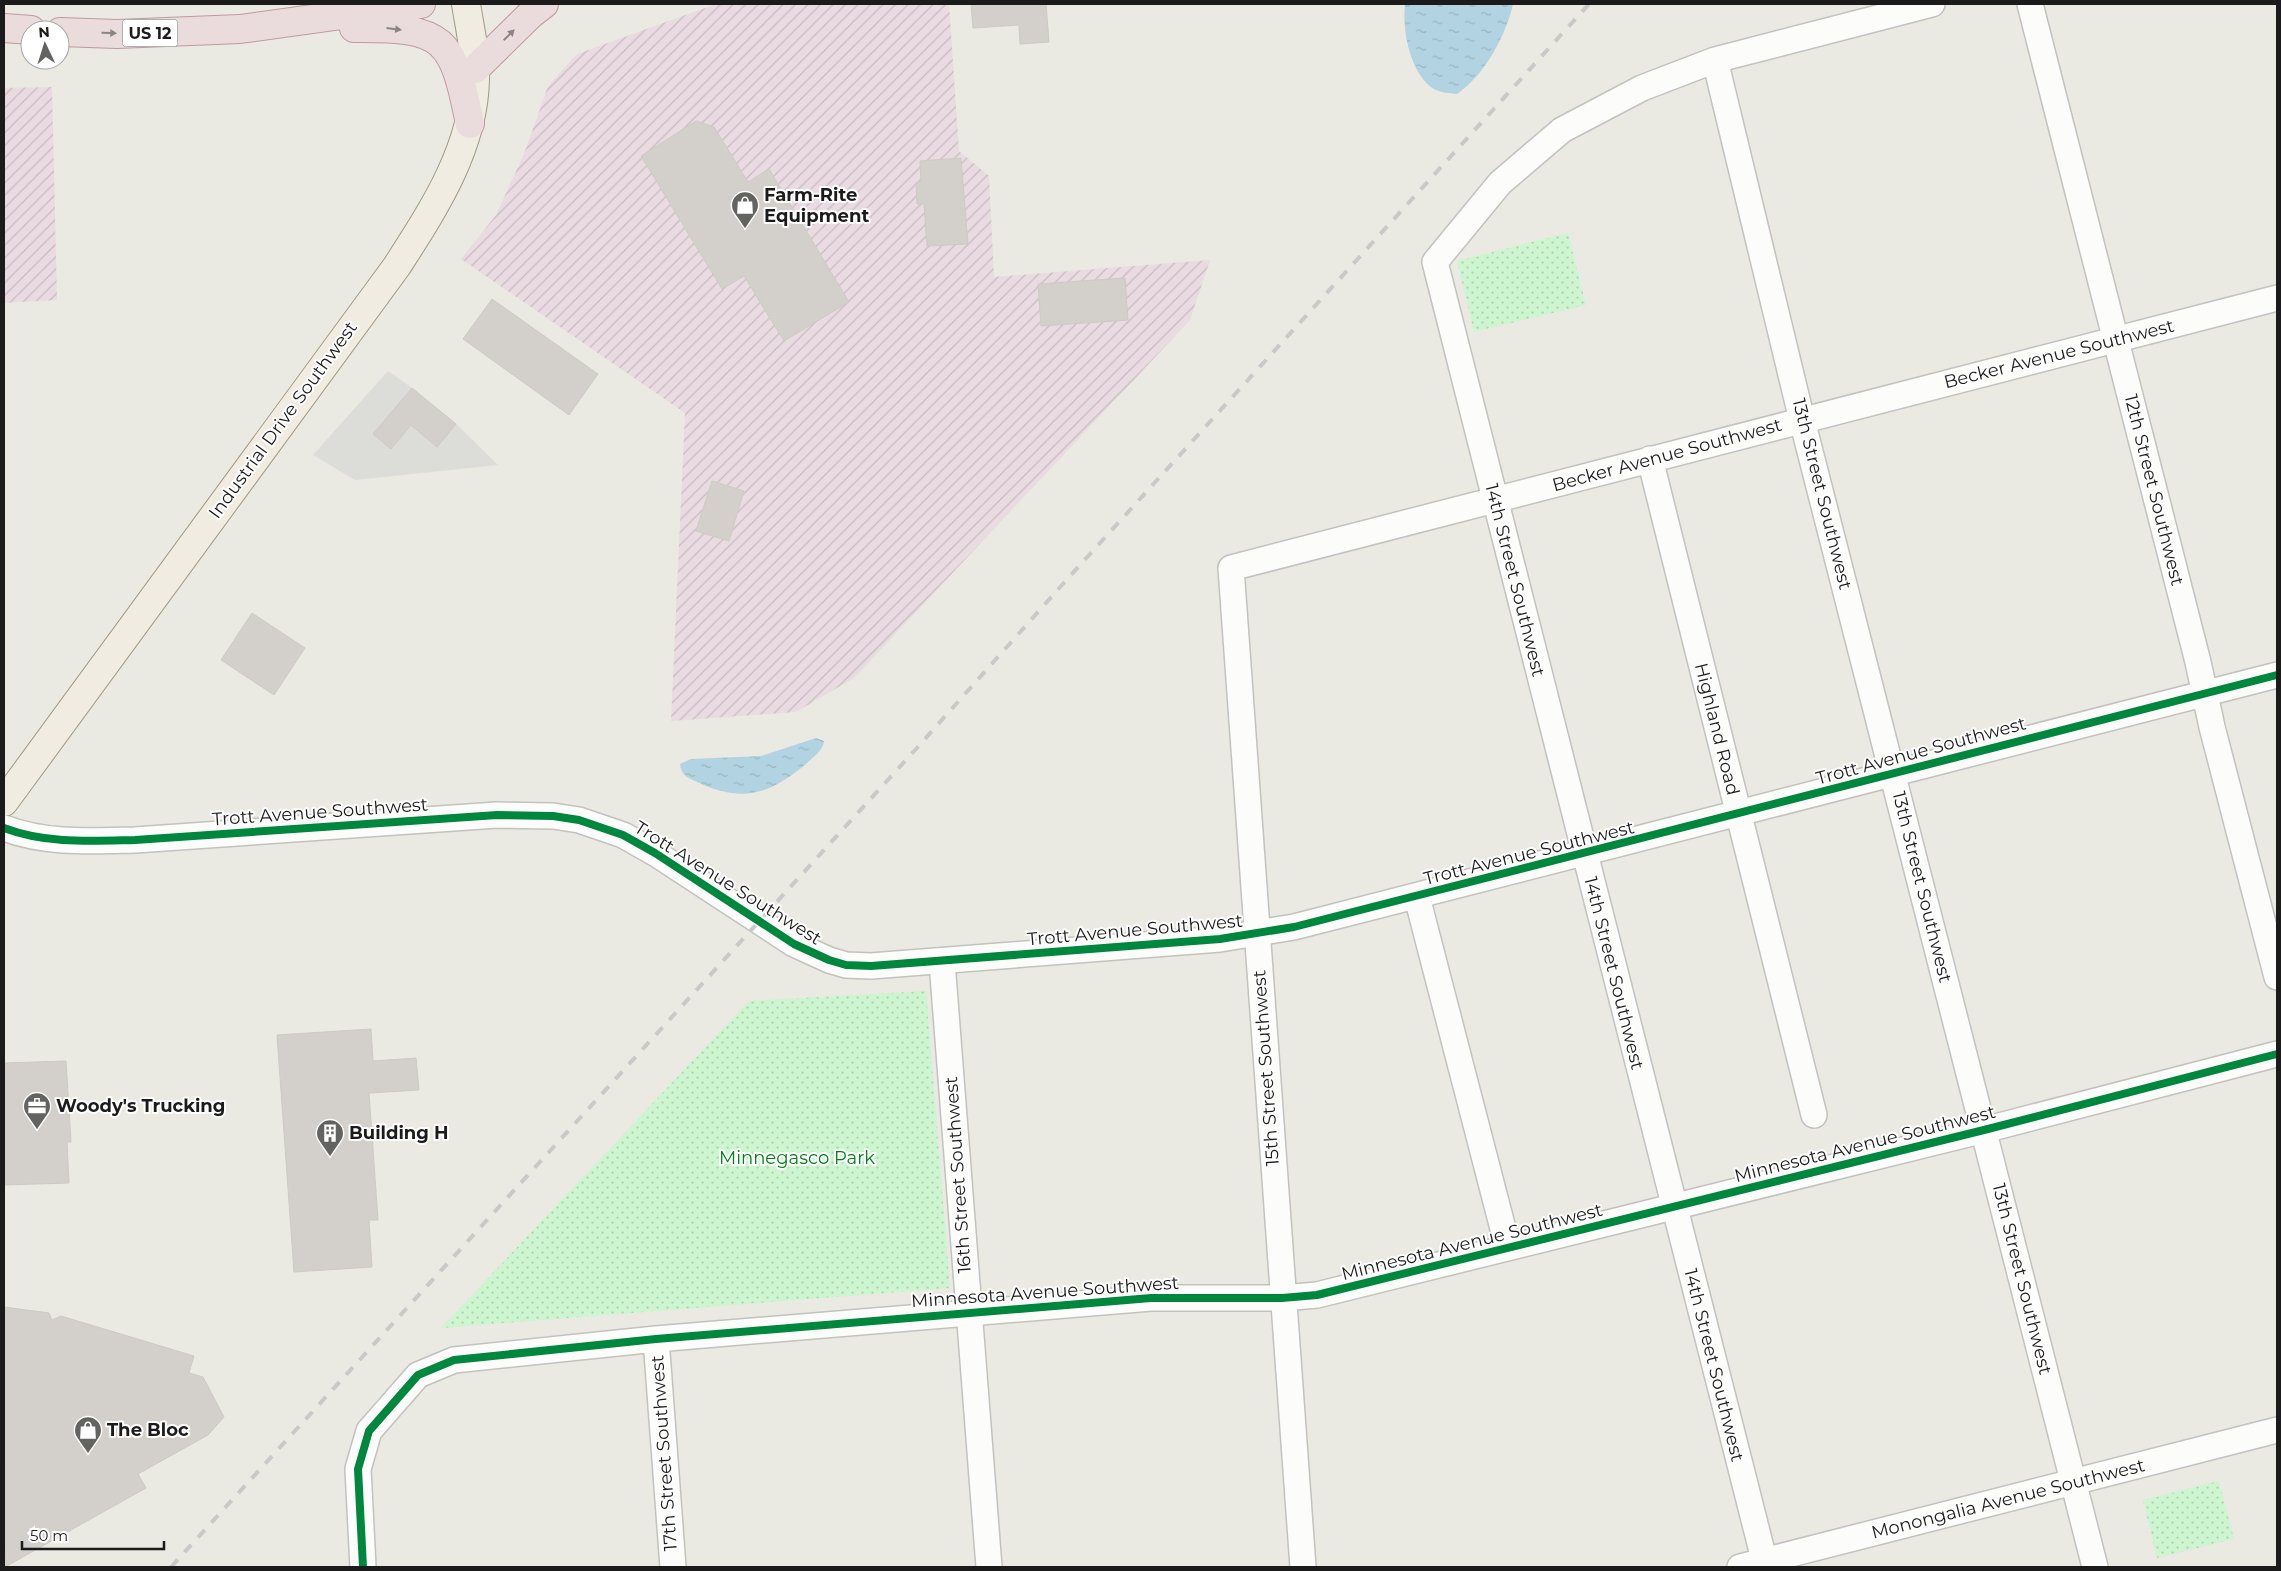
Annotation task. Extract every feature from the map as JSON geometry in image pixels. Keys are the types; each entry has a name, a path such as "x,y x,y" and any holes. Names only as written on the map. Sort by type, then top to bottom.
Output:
{"highway":[{"name":"US 12","path":"70,32 117,34 240,29 421,4"},
{"path":"475,69 531,14 544,4"},
{"path":"4,28 20,29"},
{"path":"240,29 383,28 414,31 431,36 443,45 453,58 470,124"}],"main road":[{"name":"Industrial Drive Southwest","path":"4,802 397,266 435,205 470,124 475,69 466,4"}],"street":[{"path":"1715,60 1932,4"},
{"name":"12th Street Southwest","path":"2030,4 2277,977"},
{"name":"14th Street Southwest","path":"1715,60 1642,88 1562,130 1500,183 1435,262 1765,1564"},
{"name":"13th Street Southwest","path":"1715,60 1802,420 1894,774 2095,1567"},
{"name":"Becker Avenue Southwest","path":"1231,568 2277,298"},
{"name":"Highland Road","path":"1650,459 1814,1115"},
{"name":"15th Street Southwest","path":"1231,568 1282,1298 1303,1567"},
{"name":"Trott Avenue Southwest","path":"4,828 50,840 135,840 496,815 553,816 579,820 623,835 656,853 780,935 814,954 854,966 942,962 1220,939 1294,928 1584,855 2277,675"},
{"path":"1418,897 1508,1248"},
{"name":"16th Street Southwest","path":"942,962 989,1567"},
{"name":"Minnesota Avenue Southwest","path":"363,1567 358,1469 369,1431 418,1375 454,1360 656,1338 1151,1298 1282,1298 1317,1295 1984,1130 2277,1054"},
{"name":"17th Street Southwest","path":"656,1338 673,1567"},
{"name":"Monongalia Avenue Southwest","path":"1740,1567 1765,1564 2277,1430"}],"shaded area":[{"path":"716,4 949,4 959,151 989,176 994,277 1210,260 1190,320 854,678 796,712 671,721 685,413 461,259 496,215 524,154 548,86 577,54"},
{"path":"52,87 57,300 4,303 4,88"},
{"path":"388,371 412,388 374,435 391,449 411,425 437,446 456,424 498,465 355,480 313,455"}],"green space":[{"path":"1568,233 1586,305 1474,332 1457,261"},
{"name":"Minnegasco Park","path":"926,991 950,1288 441,1328 749,1001"},
{"path":"2219,1481 2234,1539 2157,1558 2143,1500"}],"water":[{"path":"1405,4 1513,4 1500,41 1493,54 1477,76 1457,94 1434,89 1419,73 1409,51 1404,15"},
{"path":"816,738 824,741 822,748 806,764 780,783 755,792 742,794 713,789 688,777 683,773 680,764 691,759 761,756"}],"building":[{"path":"971,4 1046,4 1049,42 1020,44 1019,25 973,28"},
{"name":"Farm-Rite Equipment","path":"696,121 714,127 748,182 769,169 849,302 784,341 744,276 722,289 641,156"},
{"path":"961,158 968,244 927,246 924,204 917,204 916,183 921,182 920,161"},
{"path":"1125,278 1128,320 1041,326 1038,284"},
{"path":"492,299 598,374 569,415 463,339"},
{"path":"412,388 456,424 437,447 411,425 391,449 373,434"},
{"path":"712,481 744,491 729,541 696,531"},
{"path":"252,613 305,648 274,695 221,660"},
{"name":"Building H","path":"371,1029 373,1061 416,1058 419,1090 369,1093 378,1220 369,1220 372,1267 294,1272 277,1035"},
{"name":"Woody's Trucking","path":"66,1061 71,1142 67,1142 69,1183 4,1185 4,1063"},
{"name":"The Bloc","path":"4,1307 49,1313 52,1320 61,1316 194,1356 189,1373 203,1377 224,1417 208,1435 138,1474 146,1488 5,1567"}],"railway":[{"path":"171,1567 916,749 1070,576 1589,4"}],"cycle path":[{"path":"4,828 36,837 102,841 497,815 553,816 579,820 623,835 655,853 794,944 829,960 846,965 871,966 1220,939 1294,927 2277,675"},
{"path":"363,1567 358,1469 369,1431 418,1375 454,1360 656,1339 1151,1298 1282,1298 1317,1295 1984,1130 2277,1054"}],"place":[{"name":"Farm-Rite Equipment","path":"745,229"},
{"name":"Woody's Trucking","path":"37,1130"},
{"name":"Building H","path":"330,1157"},
{"name":"The Bloc","path":"88,1454"}]}
